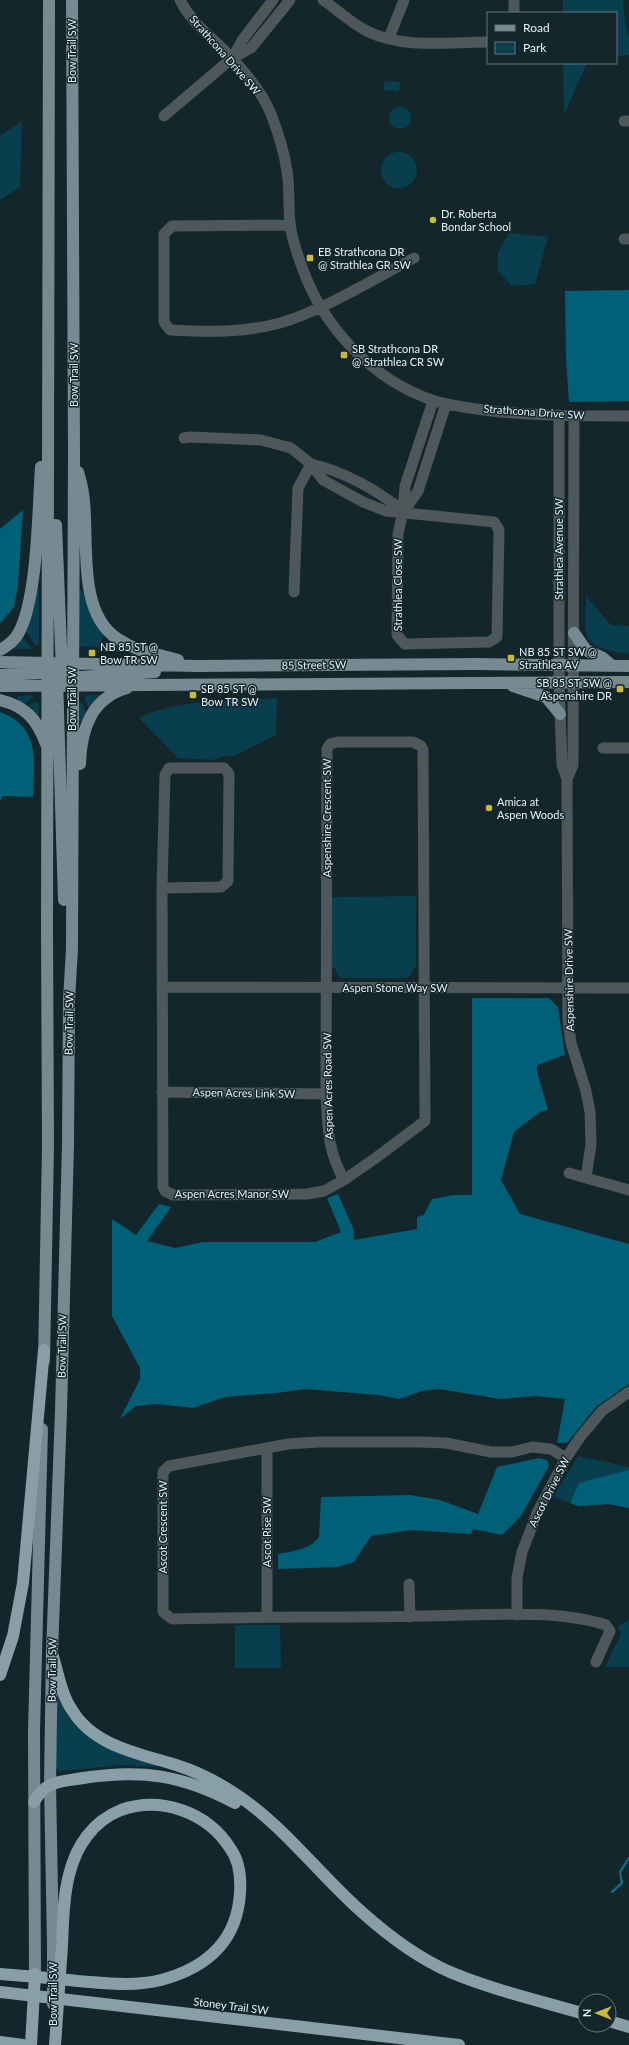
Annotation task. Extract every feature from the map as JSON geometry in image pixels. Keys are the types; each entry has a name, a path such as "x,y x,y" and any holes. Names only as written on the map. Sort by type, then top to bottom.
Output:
{"highway":[{"path":"0,1675 13,1636 23,1583 44,1350"},
{"path":"52,1653 70,1709 89,1730 110,1743 201,1775 234,1793 272,1822 363,1914 399,1942 427,1960 450,1972 577,2012"},
{"path":"34,1802 38,1794 50,1783 111,1774 140,1773 167,1777 210,1789 272,1822"},
{"path":"0,1974 113,1984 135,1983 160,1980 182,1973 201,1964 228,1938 236,1919 239,1906 240,1886 238,1866 231,1848 219,1834 203,1820 183,1810 159,1804 140,1805 110,1814 92,1829 76,1853 69,1874 65,1896 57,1946 54,2045"},
{"path":"30,2045 35,1974"},
{"name":"Stoney Trail SW","path":"0,1992 459,2045"},
{"path":"617,2023 629,2027"},
{"path":"0,2042 23,2045"}],"main road":[{"name":"Bow Trail SW","path":"49,0 49,385"},
{"name":"Bow Trail SW","path":"35,1974 35,1656 48,1147 48,750 60,675 74,453 72,0"},
{"path":"0,650 7,646 19,632 30,591 36,540 45,405 49,385"},
{"path":"49,385 60,675 69,1000"},
{"path":"74,453 83,493 87,562 91,596 101,622 107,631 141,652 198,666"},
{"path":"574,633 586,650 603,658 611,666"},
{"name":"85 Street SW","path":"0,662 60,675 136,686 629,682"},
{"name":"85 Street SW","path":"0,686 60,675 198,666 477,664 629,666"},
{"path":"0,675 60,675 275,666"},
{"name":"Bow Trail SW","path":"57,1946 50,1783 52,1653 68,1144 69,1000 72,949 60,675"},
{"path":"502,682 546,697 560,714"},
{"path":"72,949 77,900 80,760 83,732 91,714 102,702 122,690 136,686"},
{"path":"0,700 12,703 26,712 36,724 48,750"}],"street":[{"name":"Strathcona Drive SW","path":"180,0 196,25 231,59 256,87 270,111 280,141 287,172 290,225 302,267 321,306 344,340 373,367 405,388 446,404 500,412 574,416 629,416"},
{"path":"231,59 243,39 272,0"},
{"path":"164,116 231,59 251,48 290,0"},
{"path":"323,0 368,32 389,38 415,42 487,42"},
{"path":"389,38 404,0"},
{"path":"514,0 514,12"},
{"path":"290,225 172,226 167,229 164,234 164,322 170,330 238,331 280,323 321,306 414,258"},
{"path":"403,511 405,486 433,400"},
{"path":"403,511 418,491 446,404"},
{"name":"Strathlea Avenue SW","path":"559,415 559,682"},
{"name":"Strathlea Avenue SW","path":"574,416 574,682"},
{"path":"184,438 261,440 291,448 310,464 323,480 363,502 386,511 403,511"},
{"path":"294,592 296,499 298,488 310,464"},
{"name":"Strathlea Close SW","path":"403,511 494,522 499,530 497,637 489,642 405,644 397,635 398,534 403,511"},
{"name":"Aspenshire Drive SW","path":"559,682 562,764 567,779 568,1020 571,1044 586,1091 590,1112 591,1144 586,1178"},
{"name":"Aspenshire Drive SW","path":"567,779 573,764 574,682"},
{"name":"Aspenshire Crescent SW","path":"327,988 327,749 330,744 338,742 413,742 422,748 423,988"},
{"path":"603,748 629,748"},
{"name":"Aspen Acres Manor SW","path":"162,888 221,887 228,880 229,774 224,768 167,769 165,775 162,888 162,1182 163,1187 173,1196 307,1194 324,1191 344,1180 425,1121 423,988"},
{"name":"Aspen Stone Way SW","path":"162,987 629,988"},
{"name":"Aspen Acres Road SW","path":"327,988 326,1094 328,1142 337,1168 344,1180"},
{"name":"Aspen Acres Link SW","path":"162,1092 326,1094"},
{"path":"569,1173 629,1190"},
{"name":"Ascot Drive SW","path":"517,1615 517,1578 522,1552 538,1512 566,1458 602,1411 629,1392"},
{"name":"Ascot Crescent SW","path":"566,1458 551,1450 532,1448 512,1452 491,1452 446,1444 420,1442 318,1442 288,1444 169,1466 163,1472 163,1612 172,1619 267,1616 410,1617 517,1615 586,1618 606,1624 610,1631 596,1662"},
{"name":"Ascot Rise SW","path":"267,1448 267,1616"},
{"path":"410,1584 410,1617"}],"green space":[{"path":"563,0 623,0 625,21 629,38 629,55 617,56 617,12 563,12"},
{"path":"563,64 587,64 564,115"},
{"path":"384,81 400,82 399,91 383,90"},
{"path":"400,107 408,110 411,118 408,126 400,129 392,126 389,118 392,110"},
{"path":"22,121 20,187 0,200 0,136"},
{"path":"403,152 412,157 416,163 416,177 412,183 403,188 395,188 386,183 382,177 381,166 386,157 392,153"},
{"path":"509,233 548,237 535,284 512,286 498,271 498,252"},
{"path":"35,587 39,588 39,645 35,645 25,630"},
{"path":"78,590 82,590 91,616 104,634 99,647 78,646"},
{"path":"586,596 611,625 629,626 629,654 599,647 587,637 585,617"},
{"path":"22,636 32,649 9,649"},
{"path":"109,638 124,648 123,652 93,652 102,650"},
{"path":"32,695 33,698 24,704 17,699 18,696"},
{"path":"86,695 100,695 101,699 89,709 85,700"},
{"path":"277,698 276,735 232,757 227,755 212,760 178,758 139,718 170,707 187,704"},
{"path":"35,702 39,703 39,715 36,716 29,708 29,705"},
{"path":"79,703 82,703 86,714 82,722 78,721"},
{"path":"416,896 416,967 412,973 407,978 340,978 336,973 335,968 332,968 332,897"},
{"path":"578,1456 629,1467 629,1508 608,1504 579,1506 553,1497"},
{"path":"629,1620 629,1667 605,1667 621,1634 618,1626"},
{"path":"235,1625 280,1625 281,1668 235,1668"},
{"path":"55,1699 59,1699 66,1713 76,1725 100,1744 113,1751 158,1765 157,1767 123,1765 60,1771 56,1768"}],"shaded area":[{"path":"629,290 629,401 569,402 566,359 565,291"},
{"path":"23,510 18,586 14,607 0,624 0,529"},
{"path":"0,712 13,718 23,726 29,736 34,758 33,797 3,796 0,801"},
{"path":"472,998 549,998 558,1007 565,1055 537,1065 537,1071 548,1110 540,1112 514,1132 501,1180 520,1214 629,1244 629,1384 596,1407 567,1443 557,1443 565,1399 535,1396 500,1399 439,1389 422,1391 399,1399 378,1395 305,1389 225,1397 193,1408 156,1404 136,1406 120,1419 140,1379 140,1368 112,1316 112,1219 136,1235 159,1204 171,1207 147,1241 175,1248 203,1242 315,1242 341,1232 327,1198 338,1194 353,1228 354,1240 417,1229 417,1217 424,1215 432,1199 454,1195 472,1195"},
{"path":"539,1458 547,1460 549,1466 521,1516 502,1535 473,1529 471,1534 411,1530 371,1536 354,1562 338,1567 278,1569 278,1554 295,1551 311,1545 319,1537 321,1497 410,1495 440,1500 478,1514 497,1467"},
{"path":"629,1470 629,1508 608,1504 579,1506 570,1503 579,1483"}],"waterway":[{"path":"612,1892 622,1883 620,1872 629,1858"}],"place":[{"name":"Dr. Roberta Bondar School","path":"433,220"},
{"name":"EB Strathcona DR @ Strathlea GR SW","path":"310,258"},
{"name":"SB Strathcona DR @ Strathlea CR SW","path":"344,355"},
{"name":"NB 85 ST @ Bow TR SW","path":"92,653"},
{"name":"NB 85 ST SW @ Strathlea AV","path":"511,658"},
{"name":"SB 85 ST SW @ Aspenshire DR","path":"620,689"},
{"name":"SB 85 ST @ Bow TR SW","path":"193,695"},
{"name":"Amica at Aspen Woods","path":"489,808"}]}
